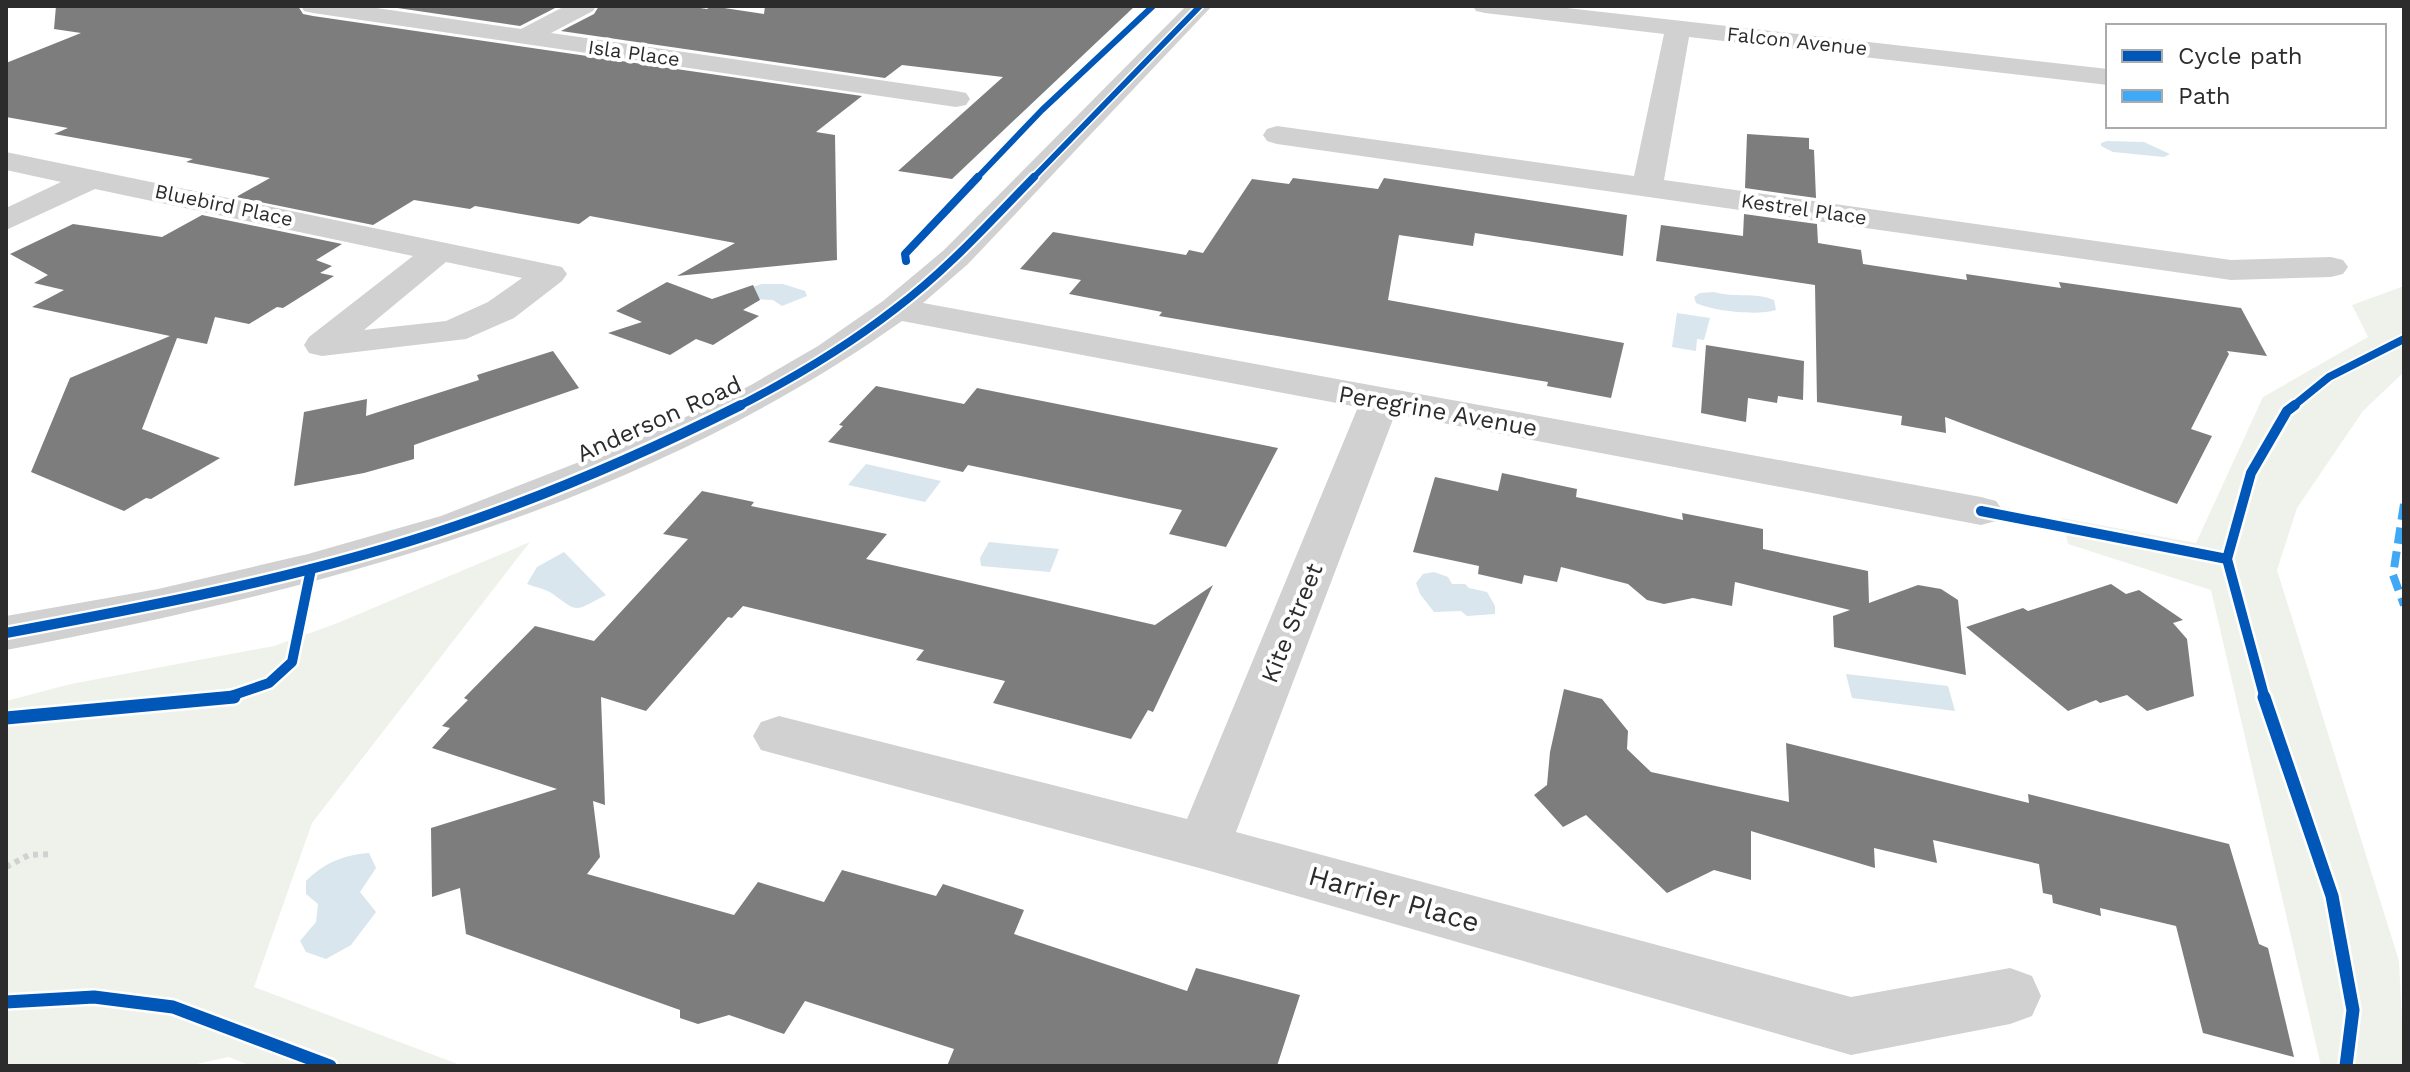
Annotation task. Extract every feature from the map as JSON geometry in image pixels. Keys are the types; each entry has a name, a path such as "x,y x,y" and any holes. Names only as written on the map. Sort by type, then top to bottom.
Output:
{"street":[{"name":"Isla Place","path":"313,6 956,99"},
{"path":"524,37 584,6"},
{"name":"Anderson Road","path":"6,633 158,605 311,569 456,526 665,443 765,393 831,354 896,309 956,257 1200,6"},
{"name":"Falcon Avenue","path":"1485,6 2106,77"},
{"path":"1647,187 1678,28"},
{"name":"Kestrel Place","path":"1277,135 2231,270 2331,267"},
{"name":"Bluebird Place","path":"6,161 441,250 550,274 501,310 453,331 322,345 441,250"},
{"path":"6,220 93,178"},
{"name":"Peregrine Avenue","path":"896,309 1981,511"},
{"name":"Kite Street","path":"1203,846 1380,401"},
{"name":"Harrier Place","path":"779,736 1203,846 1851,1026 2010,996"}],"path":[{"path":"6,867 29,855 53,854"}],"shaded area":[{"path":"2107,141 2144,142 2170,154 2164,157 2113,152 2101,146"},
{"path":"762,284 783,284 805,291 807,296 782,306 773,300 750,299 746,289"},
{"path":"2404,286 2404,372 2363,411 2297,508 2277,570 2399,961 2404,1066 2321,1066 2211,590 2068,544 2062,518 2196,543 2263,397 2368,337 2352,305"},
{"path":"1700,293 1774,300 1776,310 1735,312 1696,303 1694,297"},
{"path":"1677,313 1710,318 1704,340 1697,339 1696,351 1672,347"},
{"path":"866,464 941,481 925,502 848,485"},
{"path":"530,542 312,823 254,987 463,1066 251,1066 229,1057 187,1066 6,1066 6,701 71,684 274,646 335,624"},
{"path":"989,542 1059,549 1050,572 981,566 980,558"},
{"path":"564,552 606,595 578,608 527,584 537,567"},
{"path":"1434,572 1448,577 1452,584 1465,584 1487,592 1495,606 1495,614 1467,616 1461,611 1434,612 1420,594 1416,583 1423,574"},
{"path":"1846,674 1948,686 1955,711 1852,698"},
{"path":"369,853 376,868 360,892 376,912 351,945 326,959 306,952 300,941 316,922 318,904 306,894 306,881 334,861"}],"building":[{"path":"56,6 298,6 303,14 313,16 862,96 816,132 835,135 837,260 677,276 735,243 590,216 579,224 475,206 470,209 414,200 373,225 236,197 270,178 186,162 193,159 54,134 68,128 6,117 6,63 81,33 54,29"},
{"path":"384,6 559,6 520,26"},
{"path":"599,6 687,6 707,9 711,6 764,14 765,6 1135,6 952,179 898,171 1003,77 902,65 885,78 561,31 594,14"},
{"path":"1747,134 1809,138 1809,149 1814,150 1816,198 1745,188"},
{"path":"1293,178 1378,189 1384,178 1627,215 1623,256 1475,233 1473,246 1399,235 1388,300 1624,343 1611,398 1547,386 1548,382 1159,316 1162,312 1069,294 1081,280 1020,269 1053,232 1186,255 1189,250 1203,253 1252,179 1289,184"},
{"path":"1744,214 1817,224 1818,243 1861,250 1863,264 1967,280 1966,274 2061,288 2059,282 2241,308 2267,356 2227,351 2229,354 2191,429 2212,436 2177,504 1945,417 1946,433 1901,425 1902,416 1817,402 1815,285 1656,261 1661,225 1743,236"},
{"path":"202,215 342,244 316,260 332,266 320,273 334,276 283,308 277,307 249,324 215,317 207,344 177,338 142,429 220,458 151,499 146,498 124,511 31,472 70,378 170,336 32,307 64,290 34,283 48,275 10,254 73,224 162,237"},
{"path":"667,282 712,299 753,285 760,300 743,310 759,316 713,345 696,339 670,355 608,333 642,322 616,311"},
{"path":"1706,345 1804,361 1803,400 1778,396 1777,403 1748,398 1746,422 1701,413"},
{"path":"553,351 579,388 414,445 414,459 364,473 294,486 304,412 367,399 366,416 479,380 477,375"},
{"path":"876,386 964,404 977,388 1278,448 1226,547 1169,534 1182,510 968,465 963,472 828,442 843,426 839,425"},
{"path":"1502,473 1577,489 1576,497 1683,520 1682,513 1763,529 1763,549 1868,571 1869,603 1918,585 1941,589 1958,600 1966,675 1834,647 1833,616 1850,610 1735,582 1732,606 1693,598 1664,604 1647,600 1628,584 1561,567 1557,582 1524,575 1522,584 1478,574 1479,566 1413,552 1435,477 1498,491"},
{"path":"702,491 754,502 751,506 887,534 866,559 1155,625 1213,585 1153,712 1148,710 1131,739 993,703 1005,681 916,660 924,650 743,606 732,618 728,617 646,711 601,697 605,805 593,801 600,857 587,874 734,915 758,882 824,902 842,870 936,896 943,884 1024,910 1014,934 1187,991 1196,968 1300,995 1277,1066 947,1066 954,1049 805,1001 784,1034 729,1015 698,1024 680,1018 680,1010 466,934 460,888 432,897 431,828 557,789 432,748 450,728 442,726 468,700 464,698 535,626 594,641 688,539 663,534"},
{"path":"2111,584 2126,594 2139,590 2183,620 2173,623 2187,639 2194,696 2147,711 2127,695 2100,703 2096,700 2068,711 1966,627 2023,608 2028,611"},
{"path":"1564,689 1602,699 1628,731 1627,749 1651,772 1789,802 1786,743 2029,803 2028,794 2229,844 2259,944 2268,948 2294,1057 2203,1033 2176,926 2100,908 2101,916 2053,903 2052,895 2043,893 2039,864 1933,840 1937,863 1874,848 1875,868 1751,831 1751,880 1714,870 1667,893 1586,815 1563,827 1534,795 1547,785 1550,752"}],"marked path":[{"path":"2404,504 2393,575 2404,605"}],"cycle path":[{"path":"906,261 905,254 1042,110 1153,6"},
{"path":"6,633 158,605 311,569 456,526 665,443 765,393 831,354 896,309 956,257 1200,6"},
{"path":"2346,1066 2353,1010 2332,896 2255,669 2227,559 2251,473 2287,411 2329,377 2404,339"},
{"path":"1981,511 2227,559"},
{"path":"6,718 231,698 269,683 292,662 311,569"},
{"path":"6,1002 94,997 173,1007 330,1066"}]}
